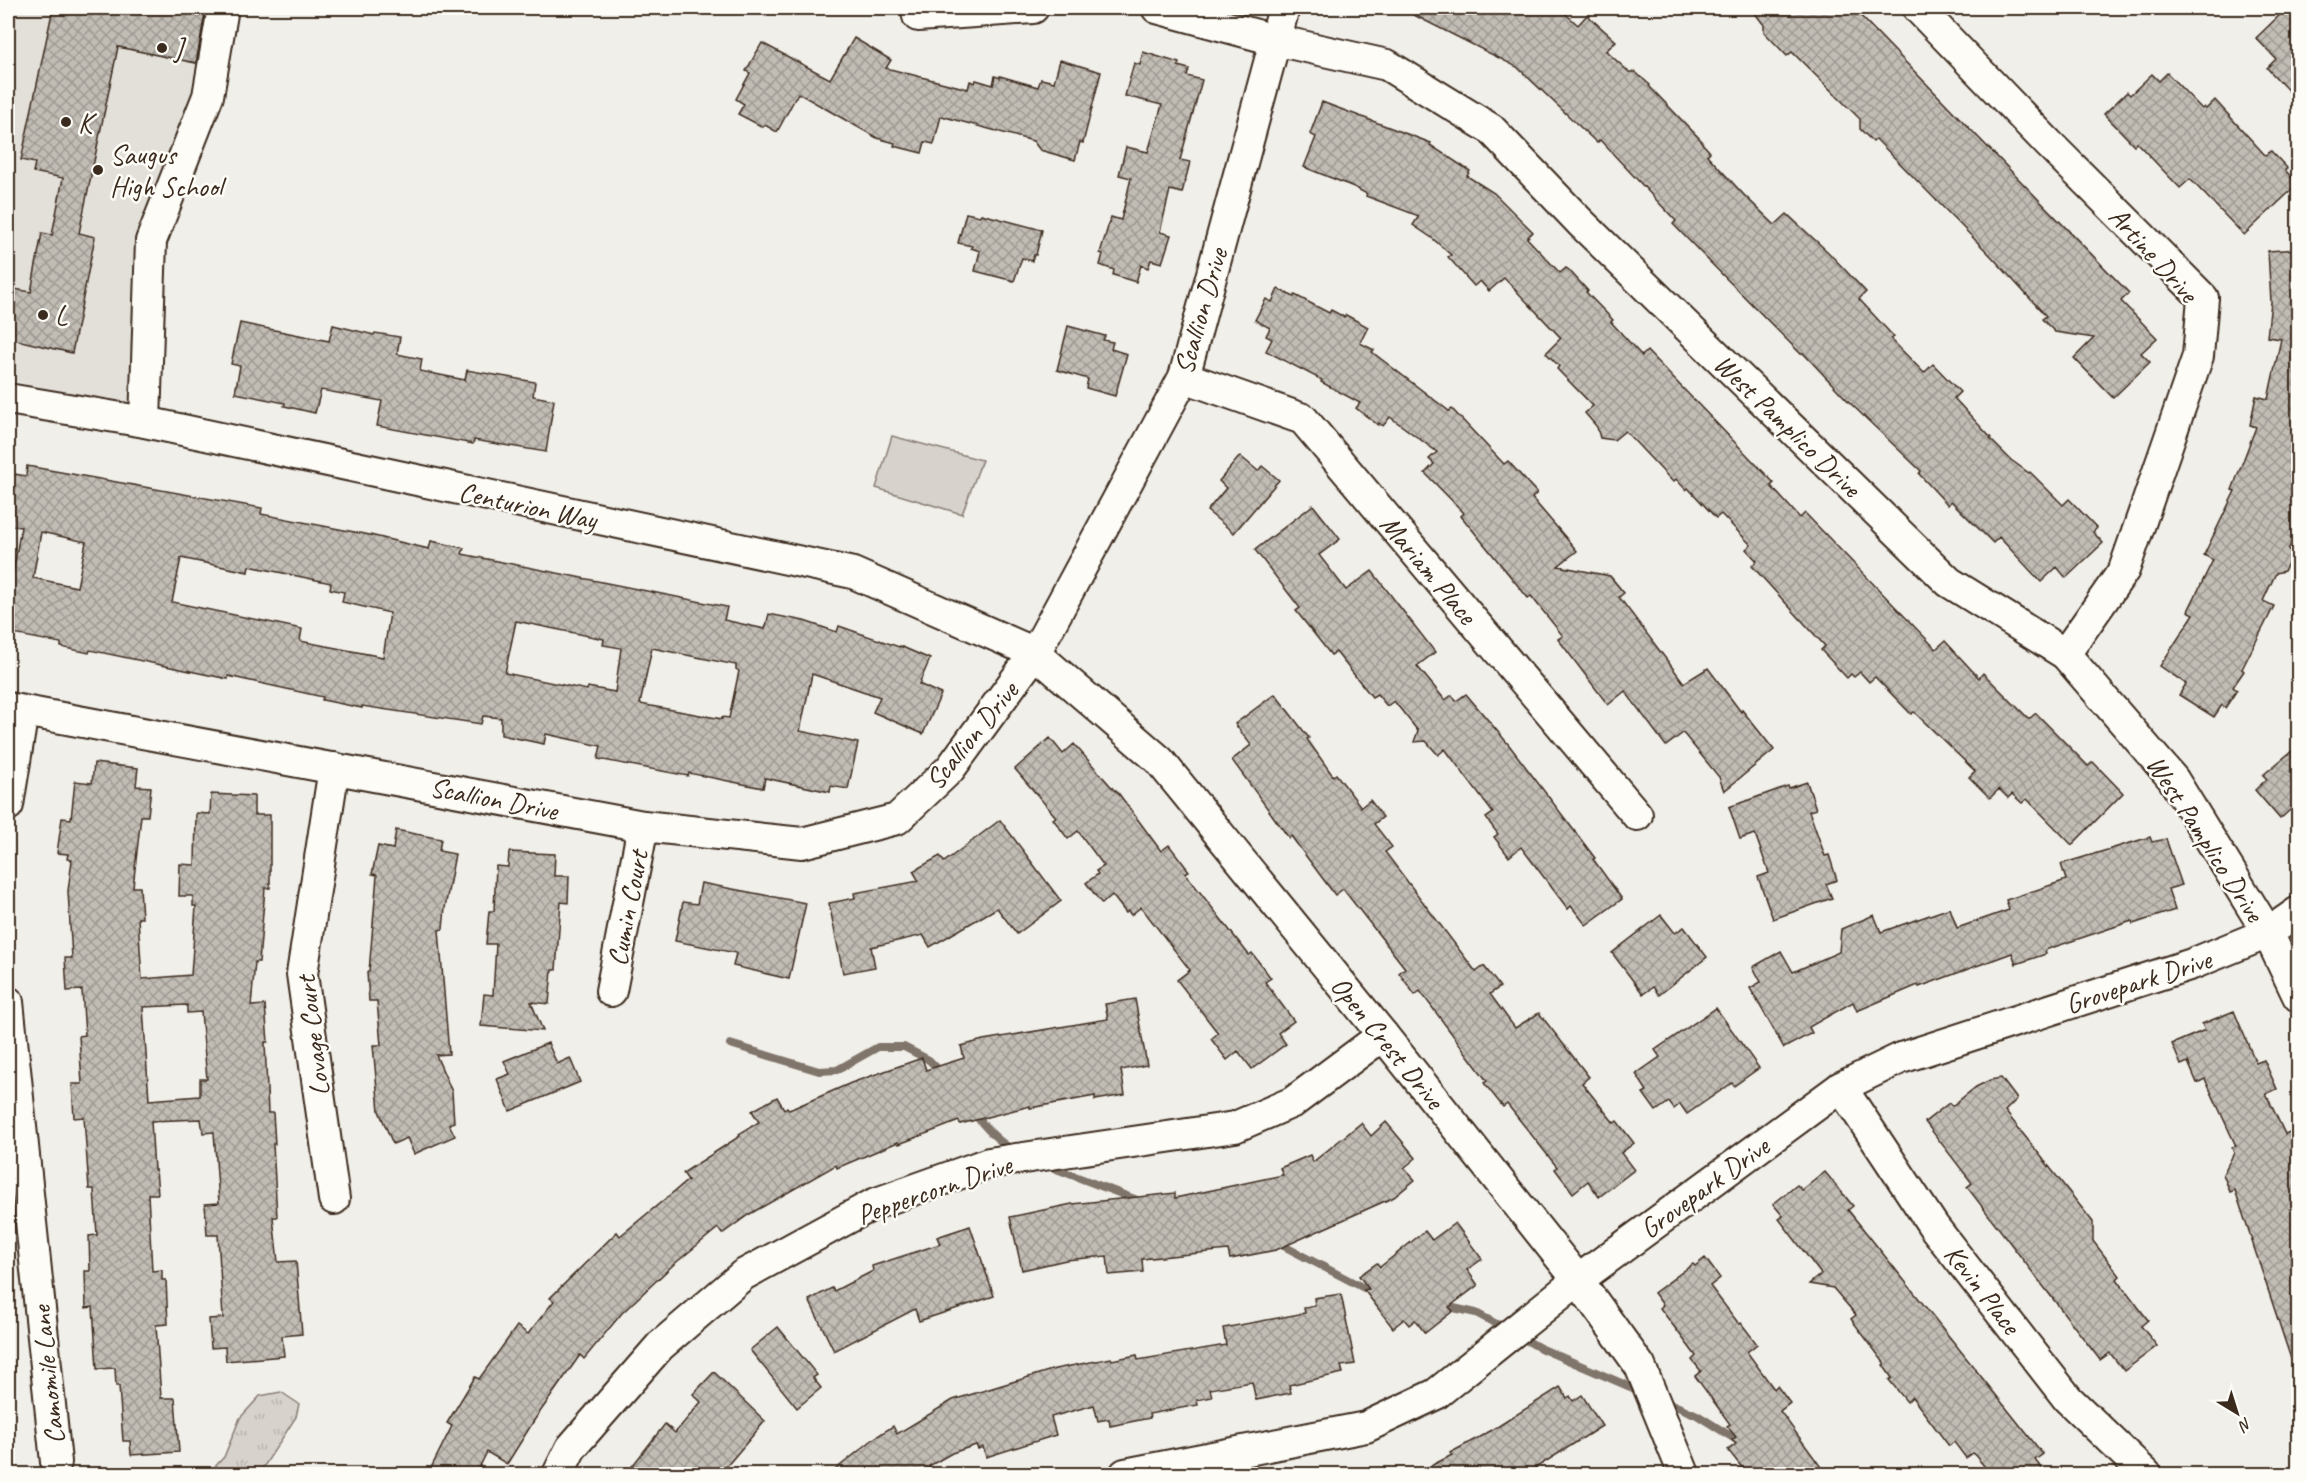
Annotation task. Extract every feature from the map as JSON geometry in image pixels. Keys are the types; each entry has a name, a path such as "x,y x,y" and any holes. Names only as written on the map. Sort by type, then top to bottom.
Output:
{"street":[{"path":"145,422 151,242 208,96 223,8"},
{"path":"916,8 918,16 1033,8"},
{"name":"West Pamplico Drive","path":"1157,8 1275,40 1387,66 1491,129 1580,222 1949,582 2065,654 2173,778 2268,933 2298,996"},
{"name":"Scallion Drive","path":"15,710 643,826 802,843 897,819 950,769 1035,653 1184,377 1284,8"},
{"name":"Artine Drive","path":"1918,8 2049,144 2203,298 2198,356 2124,570 2065,654"},
{"name":"Mariam Place","path":"1184,377 1303,419 1637,815"},
{"name":"Centurion Way","path":"8,399 145,422 853,573 1035,653"},
{"name":"Open Crest Drive","path":"1035,653 1159,760 1383,1035 1578,1280 1640,1366 1684,1474"},
{"path":"8,804 15,710"},
{"name":"Lovage Court","path":"334,768 302,974 334,1198"},
{"name":"Cumin Court","path":"611,991 643,826"},
{"name":"Grovepark Drive","path":"1125,1474 1366,1427 1436,1394 1578,1280 1841,1087 1901,1058 2192,964 2268,933 2298,912"},
{"name":"Camomile Lane","path":"8,1002 56,1462"},
{"name":"Peppercorn Drive","path":"558,1474 571,1448 660,1346 743,1275 874,1204 989,1163 1235,1127 1293,1102 1383,1035"},
{"name":"Kevin Place","path":"1841,1087 1934,1227 2068,1399 2146,1474"}],"shaded area":[{"name":"Saugus High School","path":"8,8 231,8 162,239 155,411 8,380"}],"green space":[{"path":"892,436 982,460 962,514 876,488"},
{"path":"281,1392 299,1404 296,1417 259,1474 208,1474 224,1457 240,1418 260,1396"}],"building":[{"path":"53,8 206,8 196,63 118,47 79,233 95,237 72,353 8,338 8,288 31,292 42,233 52,235 63,178 33,172 35,163 21,160"},
{"path":"1400,8 1559,8 1578,25 1587,15 1616,41 1606,51 1629,72 1635,72 1650,85 1702,141 1710,152 1707,155 1744,195 1775,225 1787,214 1828,252 1866,292 1859,299 1894,337 1891,339 1924,373 1933,364 1960,392 1954,398 1990,439 2011,460 2030,472 2063,505 2069,499 2097,528 2093,532 2103,543 2066,578 2057,567 2041,582 1999,537 1993,543 1951,501 1948,505 1919,474 1921,471 1851,404 1673,224 1676,221 1600,140 1597,143 1517,67"},
{"path":"1751,8 1853,8 2129,293 2121,301 2157,338 2141,353 2150,362 2113,398 2074,358 2094,338 2055,332 2042,319 2046,316 1992,257 1876,139 1873,142 1860,129 1860,119 1792,52 1787,56 1764,32 1764,25"},
{"path":"2287,8 2298,8 2298,101 2267,68 2276,59 2256,38"},
{"path":"854,38 891,60 886,68 968,89 970,81 975,83 976,80 993,85 995,76 1038,87 1041,79 1054,82 1060,60 1101,72 1083,143 1080,142 1075,160 1040,150 1033,141 941,116 934,144 925,142 922,153 894,146 895,143 877,138 798,93 777,132 738,114 744,104 736,99 750,73 746,71 762,43 830,79"},
{"path":"1143,52 1179,63 1178,66 1189,69 1187,76 1202,80 1180,160 1190,162 1182,193 1170,190 1160,232 1171,235 1162,263 1151,260 1148,268 1141,265 1136,282 1113,275 1114,270 1100,265 1103,254 1100,253 1111,217 1121,220 1131,178 1119,175 1126,147 1148,152 1162,105 1125,96 1134,63 1140,65"},
{"path":"2167,73 2202,109 2204,107 2206,109 2215,100 2265,155 2271,151 2298,184 2244,235 2190,179 2180,188 2137,143 2134,145 2104,114 2127,92 2130,95 2152,74 2159,81"},
{"path":"1322,102 1431,143 1430,145 1470,171 1467,176 1494,193 1533,232 1527,238 1560,273 1566,268 1569,270 1642,356 1647,351 1774,483 1771,486 1800,518 1805,513 1936,649 1945,641 1979,678 1983,673 2029,719 2036,713 2088,766 2093,762 2123,793 2072,845 2027,799 2022,803 2012,794 2008,798 1999,789 1990,798 1969,777 1975,771 1914,712 1911,714 1875,677 1869,682 1860,672 1854,677 1851,674 1847,678 1821,650 1825,646 1752,566 1757,561 1746,549 1751,545 1721,514 1716,518 1688,488 1686,490 1676,479 1673,482 1625,431 1614,440 1600,438 1597,427 1585,413 1593,406 1557,369 1559,366 1546,353 1561,338 1504,278 1489,291 1480,281 1474,286 1448,257 1451,255 1413,225 1419,216 1366,196 1367,194 1354,187 1304,167 1316,137 1310,134"},
{"path":"966,213 980,216 981,214 1042,230 1036,255 1032,261 1022,258 1014,281 975,271 980,251 971,248 972,246 958,243"},
{"path":"2298,249 2298,529 2288,550 2293,553 2284,571 2276,573 2263,601 2274,606 2242,669 2244,671 2233,687 2237,690 2225,708 2222,705 2214,717 2179,695 2186,684 2160,666 2194,614 2188,611 2213,560 2204,555 2235,491 2232,490 2256,427 2250,425 2256,396 2268,399 2281,339 2267,337 2271,302 2268,251"},
{"path":"1278,289 1294,297 1295,295 1329,313 1331,310 1344,317 1346,315 1368,327 1360,343 1374,350 1372,352 1449,411 1452,409 1504,464 1508,461 1537,493 1532,498 1577,551 1558,566 1610,576 1624,593 1619,597 1684,683 1708,668 1741,712 1742,710 1774,750 1724,791 1719,777 1683,733 1666,746 1625,691 1608,705 1558,639 1563,636 1531,596 1528,598 1461,516 1464,513 1425,473 1434,464 1429,459 1437,452 1390,417 1383,426 1379,423 1378,425 1356,408 1360,403 1266,351 1272,339 1266,336 1270,328 1255,320 1266,299 1272,302"},
{"path":"240,323 329,341 333,325 374,335 375,333 400,337 397,354 422,359 420,371 465,380 467,370 535,382 533,396 554,400 546,452 474,440 473,444 377,426 382,401 321,390 315,413 284,406 285,403 235,393 240,366 231,364"},
{"path":"1068,326 1105,336 1103,340 1113,342 1111,349 1127,354 1115,396 1086,388 1088,379 1057,370"},
{"path":"1240,456 1258,471 1262,466 1279,480 1234,533 1207,511 1226,488 1219,481"},
{"path":"27,466 262,508 261,514 429,549 431,541 464,548 462,554 727,607 724,620 765,629 769,614 804,621 837,632 839,626 900,646 930,659 919,684 941,694 923,734 873,712 880,697 812,674 800,731 858,743 848,789 831,786 830,792 765,778 763,788 689,773 688,776 598,759 601,746 546,734 544,744 501,735 501,718 483,716 481,724 362,706 362,708 228,676 228,679 90,650 89,653 61,647 61,643 8,633 8,578 12,579 21,527 8,525 8,473 26,476","holes":["41,532 86,542 77,587 33,578","181,558 248,572 249,566 331,583 330,589 344,592 342,602 390,613 383,657 300,641 302,629 172,602","516,621 604,639 603,645 621,648 615,692 588,687 587,690 505,673","652,648 736,665 739,671 729,718 722,717 722,719 640,704"]},
{"path":"1313,505 1340,539 1319,555 1346,590 1372,571 1435,652 1417,666 1445,700 1452,695 1456,701 1466,694 1509,745 1595,858 1593,859 1622,899 1586,925 1571,906 1568,909 1521,847 1509,857 1494,837 1498,834 1486,818 1493,813 1445,749 1438,755 1426,741 1414,742 1418,731 1394,701 1387,706 1377,694 1372,697 1336,652 1331,655 1296,611 1300,608 1255,550"},
{"path":"1275,694 1309,738 1307,739 1333,776 1336,774 1361,807 1370,800 1383,817 1374,824 1392,847 1385,852 1476,972 1484,966 1500,987 1490,994 1515,1028 1539,1013 1589,1077 1582,1083 1614,1123 1617,1121 1634,1143 1621,1153 1634,1170 1599,1197 1588,1181 1573,1193 1555,1169 1557,1167 1507,1104 1503,1107 1484,1083 1487,1081 1420,991 1415,995 1399,973 1405,968 1343,889 1335,895 1291,836 1289,838 1232,760 1251,745 1235,724"},
{"path":"1050,738 1063,754 1074,744 1116,790 1161,851 1169,845 1189,871 1185,873 1249,955 1252,953 1271,978 1265,982 1294,1021 1278,1033 1286,1044 1252,1069 1238,1051 1227,1060 1211,1039 1218,1033 1177,980 1190,970 1141,907 1131,915 1128,911 1126,913 1112,895 1102,904 1086,883 1098,874 1096,871 1104,866 1078,831 1068,839 1053,819 1056,817 1015,769"},
{"path":"2298,746 2298,803 2280,819 2255,790 2267,779 2263,775"},
{"path":"94,763 138,768 136,786 151,787 148,816 141,816 133,887 140,887 142,918 138,918 142,979 191,975 196,906 193,906 193,896 179,896 180,864 195,865 196,813 210,814 211,794 254,796 254,815 270,815 270,888 265,888 259,962 255,962 251,1006 265,1005 268,1042 265,1042 268,1113 273,1113 275,1144 273,1144 277,1217 273,1217 278,1262 296,1261 302,1334 282,1336 284,1356 226,1361 225,1347 211,1348 209,1319 223,1318 218,1235 207,1235 205,1204 219,1203 214,1132 203,1133 201,1119 151,1121 158,1194 148,1194 152,1271 162,1270 162,1280 166,1280 168,1324 156,1325 161,1398 175,1398 179,1452 131,1455 130,1441 123,1441 119,1386 116,1386 115,1368 97,1369 93,1307 86,1308 85,1271 90,1271 89,1236 97,1235 94,1189 89,1189 84,1117 74,1118 72,1084 82,1084 79,1036 85,1035 82,990 67,991 65,958 72,958 68,891 72,860 67,859 68,854 57,853 62,818 71,819 75,781 92,783","holes":["187,1005 187,1013 201,1012 207,1079 200,1079 200,1096 149,1100 143,1007"]},
{"path":"1807,782 1816,809 1809,811 1825,856 1829,855 1837,880 1826,884 1832,898 1773,919 1758,877 1769,873 1755,834 1740,839 1729,807 1788,786 1789,788"},
{"path":"1000,820 1061,901 1017,934 997,908 930,947 923,935 871,947 875,967 843,973 829,903 855,898 854,893 919,881 913,871 940,856 944,862"},
{"path":"396,830 441,839 439,851 455,854 443,929 439,930 449,1054 436,1055 452,1092 454,1122 449,1124 455,1136 414,1154 407,1138 393,1144 379,1111 373,1045 381,1045 377,1001 369,1001 367,972 369,972 377,875 372,874 378,846 393,849"},
{"path":"2150,837 2152,842 2166,839 2182,885 2168,889 2175,910 2133,924 2132,921 2045,950 2046,954 2016,964 2012,953 1919,987 1918,985 1857,1011 1853,1002 1809,1027 1812,1033 1784,1048 1750,988 1761,982 1753,967 1781,951 1793,972 1839,952 1841,929 1874,915 1881,932 1950,908 1957,928 2009,910 2006,900 2066,880 2061,864"},
{"path":"509,852 555,854 554,876 569,876 568,903 561,902 556,970 552,970 549,1004 531,1002 543,1031 481,1026 484,994 493,995 496,944 486,944 489,911 494,911 496,866 508,867"},
{"path":"701,883 806,903 789,979 733,966 736,953 675,941 683,902 697,904"},
{"path":"1661,915 1675,933 1684,927 1707,957 1659,995 1653,987 1643,994 1612,953"},
{"path":"1135,999 1147,1065 1121,1070 1125,1095 1095,1100 1095,1096 1030,1108 1030,1106 960,1124 959,1121 899,1144 898,1142 837,1168 836,1165 748,1215 722,1234 718,1228 673,1265 622,1313 584,1359 580,1355 507,1464 487,1452 476,1474 428,1474 452,1426 447,1423 475,1377 479,1379 517,1326 528,1334 554,1301 550,1298 617,1232 620,1236 688,1180 683,1173 759,1122 752,1111 777,1097 784,1109 787,1107 789,1110 851,1083 922,1058 926,1070 964,1058 961,1046 983,1040 1108,1019 1105,1004"},
{"path":"1716,1008 1759,1068 1734,1086 1732,1083 1687,1114 1680,1104 1674,1109 1669,1102 1656,1111 1643,1093 1647,1091 1636,1074 1660,1057 1655,1050"},
{"path":"2234,1011 2256,1063 2264,1060 2277,1089 2266,1094 2285,1134 2292,1131 2298,1150 2298,1370 2295,1371 2235,1190 2230,1192 2223,1174 2234,1153 2232,1147 2236,1146 2205,1079 2197,1083 2188,1062 2181,1065 2172,1044 2205,1030 2202,1024"},
{"path":"548,1043 557,1064 570,1058 580,1082 510,1111 497,1079 510,1074 504,1061"},
{"path":"2001,1078 2017,1099 2005,1111 2093,1222 2093,1241 2120,1276 2117,1279 2148,1320 2141,1326 2157,1346 2124,1371 2110,1353 2100,1360 1967,1187 1972,1183 1925,1122 1949,1103 1952,1106 1976,1087 1990,1080"},
{"path":"1386,1122 1416,1158 1404,1168 1415,1180 1394,1197 1276,1250 1230,1259 1228,1250 1142,1259 1143,1272 1109,1275 1107,1256 1066,1260 1022,1270 1010,1217 1072,1204 1175,1193 1175,1198 1283,1175 1280,1168 1310,1155 1313,1162 1361,1123 1371,1136"},
{"path":"1825,1172 1853,1206 1848,1210 2043,1454 2035,1460 2046,1474 1991,1474 1973,1453 1966,1458 1954,1442 1949,1446 1912,1397 1907,1402 1889,1380 1892,1378 1883,1365 1885,1364 1851,1319 1856,1315 1833,1288 1809,1284 1821,1274 1779,1219 1783,1216 1773,1204 1797,1185 1802,1190"},
{"path":"1455,1223 1482,1259 1467,1270 1478,1285 1449,1307 1453,1311 1425,1333 1415,1320 1409,1325 1404,1319 1393,1328 1364,1290 1369,1289 1359,1276 1377,1263 1380,1267 1425,1231 1432,1240"},
{"path":"970,1226 994,1296 919,1321 915,1309 834,1351 809,1300 832,1288 834,1291 873,1271 872,1266 940,1244 937,1237"},
{"path":"1705,1258 1720,1278 1710,1286 1757,1344 1747,1352 1774,1389 1777,1386 1790,1403 1780,1411 1826,1474 1747,1474 1728,1450 1736,1444 1732,1440 1736,1437 1727,1426 1730,1424 1695,1376 1701,1371 1692,1360 1696,1356 1660,1308 1663,1305 1654,1293 1693,1264 1695,1266"},
{"path":"1341,1294 1355,1364 1341,1366 1343,1373 1289,1385 1291,1393 1256,1400 1252,1382 1210,1389 1212,1397 1197,1400 1198,1405 1149,1414 1150,1418 1110,1426 1109,1419 1098,1421 1094,1405 1051,1417 1056,1435 986,1457 983,1447 978,1449 976,1445 952,1453 929,1466 934,1474 830,1474 893,1426 897,1434 953,1400 1055,1369 1111,1358 1112,1360 1137,1355 1138,1360 1226,1345 1223,1328 1305,1313 1304,1308 1315,1306 1314,1298"},
{"path":"778,1327 817,1375 813,1378 821,1388 797,1408 750,1350"},
{"path":"714,1372 765,1421 720,1474 626,1474 665,1424 675,1433 701,1402 693,1394"},
{"path":"1560,1387 1567,1398 1570,1396 1573,1401 1582,1395 1602,1426 1526,1474 1415,1474 1452,1455 1450,1453 1494,1429"}],"waterway":[{"path":"730,1044 819,1071 837,1070 878,1047 904,1047 929,1060 944,1075"},
{"path":"972,1111 992,1133 1015,1151"},
{"path":"1046,1165 1137,1200"},
{"path":"1276,1242 1364,1288 1377,1291"},
{"path":"1440,1305 1476,1313 1506,1329"},
{"path":"1517,1335 1540,1348 1642,1392"},
{"path":"1662,1400 1697,1415 1743,1444"}],"place":[{"name":"J","path":"162,48"},
{"name":"K","path":"66,122"},
{"name":"Saugus High School","path":"98,170"},
{"name":"L","path":"43,315"}]}
